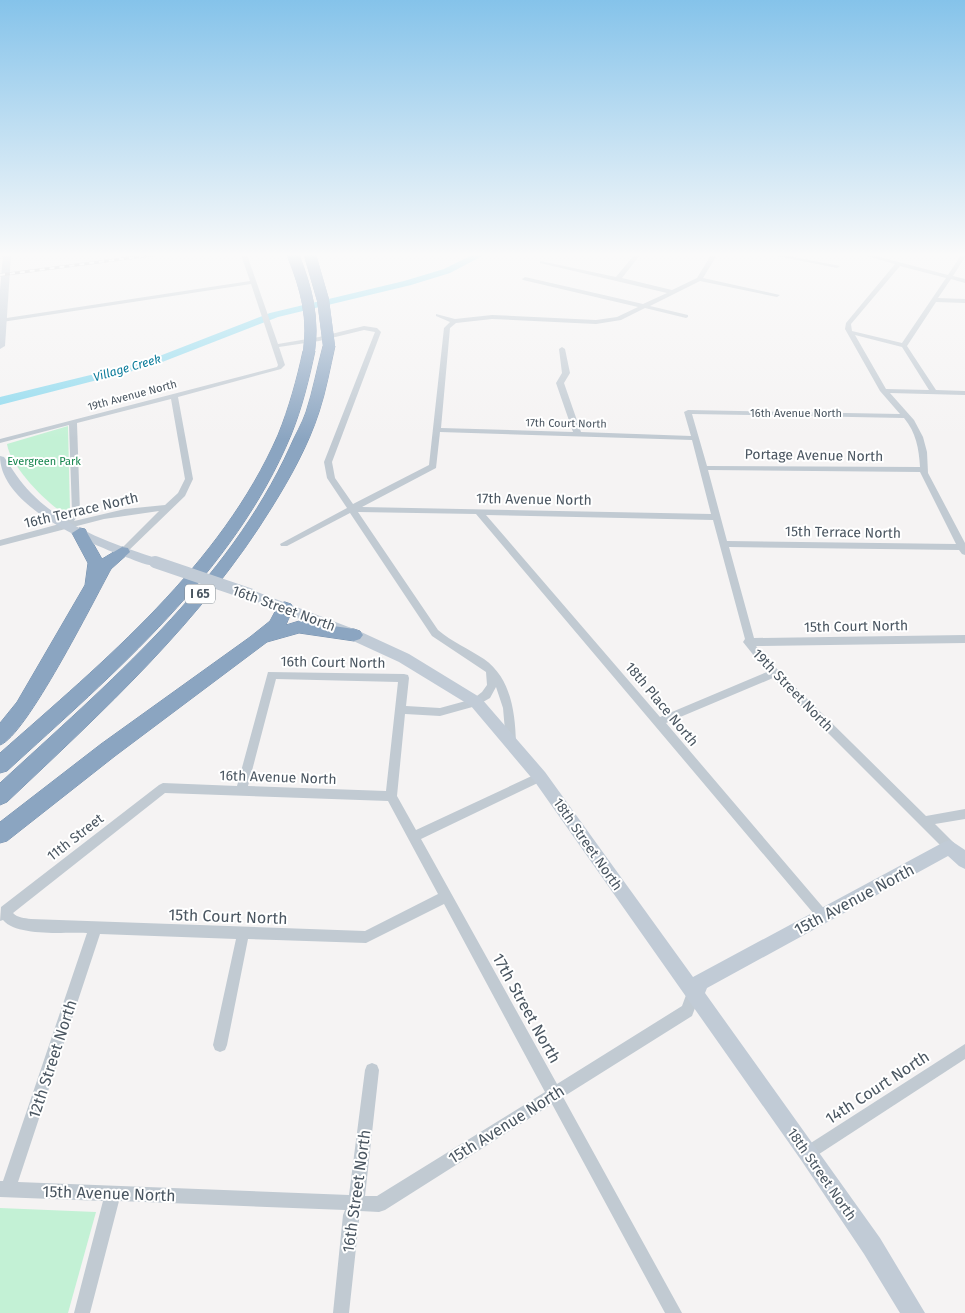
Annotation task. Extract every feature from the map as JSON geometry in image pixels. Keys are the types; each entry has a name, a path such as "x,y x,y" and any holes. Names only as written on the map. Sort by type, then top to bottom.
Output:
{"highway":[{"name":"I 65","path":"0,765 71,701 152,621 202,567 232,526 280,445 301,390 312,337 310,316"},
{"name":"I 65","path":"0,796 139,664 218,573 261,517 280,485 314,412 325,372 329,346 327,316"},
{"path":"80,532 96,563 86,599"},
{"path":"0,737 24,707 105,566 122,552"},
{"path":"0,834 108,750 277,626 285,608"},
{"path":"256,642 280,631 299,627 354,634"}],"street":[{"path":"0,346 2,316"},
{"path":"2,320 27,316"},
{"path":"266,316 276,346 318,339 364,328 375,329 378,332 328,462 331,478 435,634 448,645 482,663 500,683 510,713 511,742"},
{"path":"441,316 454,321 492,317 596,322 626,316"},
{"path":"854,316 848,324 850,332 884,391 911,422 921,441 924,470 964,549"},
{"path":"904,346 924,316"},
{"path":"284,544 432,466 447,328 454,321"},
{"path":"850,332 904,346 934,392"},
{"name":"19th Avenue North","path":"0,441 269,370 282,365 276,346"},
{"path":"562,349 566,373 560,383 578,434"},
{"path":"884,391 965,393"},
{"path":"122,552 182,494 189,479 174,395"},
{"name":"16th Avenue North","path":"688,412 904,416"},
{"name":"19th Street North","path":"688,412 748,642 774,673 965,862"},
{"path":"66,526 76,512 73,422"},
{"name":"17th Court North","path":"436,430 695,438"},
{"name":"16th Street North","path":"0,459 12,480 31,500 66,526 122,552 252,595 354,634 404,658 476,702 511,742"},
{"name":"Portage Avenue North","path":"704,468 924,470"},
{"name":"16th Terrace North","path":"0,543 66,526 152,508 168,508"},
{"name":"17th Avenue North","path":"352,509 716,517"},
{"name":"18th Place North","path":"479,512 823,916"},
{"name":"15th Terrace North","path":"723,544 964,549"},
{"name":"15th Court North","path":"748,642 965,639"},
{"path":"391,796 400,710 440,712 476,702 486,695 492,686 491,672"},
{"path":"658,722 774,673"},
{"name":"16th Court North","path":"240,791 272,675 404,678 400,710"},
{"name":"18th Street North","path":"511,742 540,777 808,1153 872,1246 913,1313"},
{"path":"413,837 540,777"},
{"name":"16th Avenue North","path":"163,788 391,796"},
{"name":"11th Street","path":"3,913 163,788"},
{"name":"17th Street North","path":"391,796 674,1313"},
{"path":"924,821 965,814"},
{"name":"15th Avenue North","path":"4,1189 379,1204 687,1011 694,992 701,982 950,847"},
{"name":"15th Court North","path":"3,913 15,924 243,934 366,937 446,897"},
{"name":"12th Street North","path":"4,1189 95,928"},
{"path":"220,1044 243,934"},
{"name":"14th Court North","path":"808,1153 965,1050"},
{"name":"16th Street North","path":"341,1313 351,1215 356,1203 372,1070"},
{"path":"82,1313 113,1193"}],"green space":[{"name":"Evergreen Park","path":"68,426 70,512 65,514 48,502 30,483 15,463 7,444"},
{"path":"0,1208 96,1212 68,1313 0,1313"}],"waterway":[{"name":"Village Creek","path":"0,401 148,364 271,316"}]}
